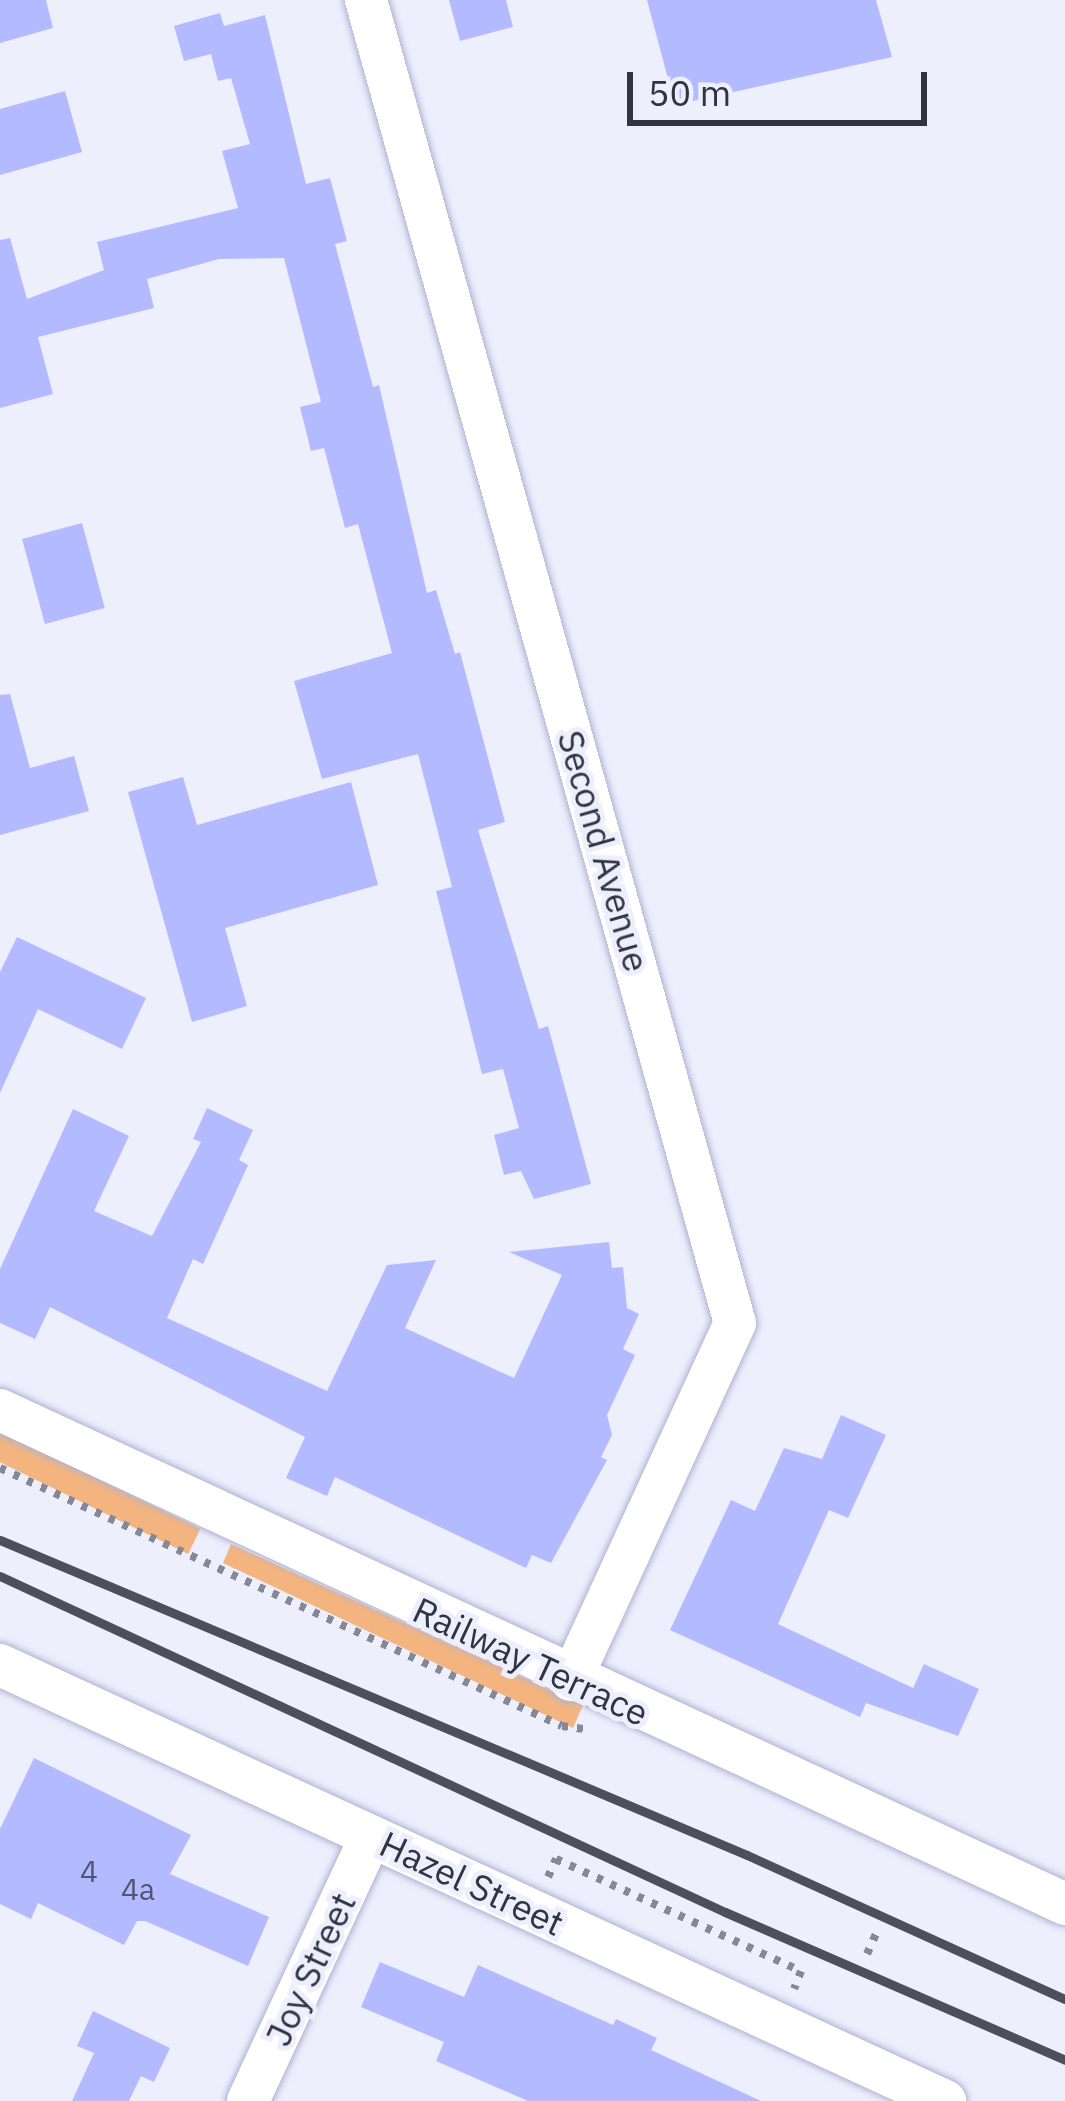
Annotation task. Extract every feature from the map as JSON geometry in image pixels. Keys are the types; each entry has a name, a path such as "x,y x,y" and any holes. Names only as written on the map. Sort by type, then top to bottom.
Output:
{"street":[{"name":"Second Avenue","path":"366,0 734,1323 572,1680"},
{"name":"Railway Terrace","path":"0,1410 572,1680 1065,1904"},
{"name":"Hazel Street","path":"0,1665 945,2101"},
{"name":"Joy Street","path":"248,2101 371,1836"}],"path":[{"path":"0,1468 562,1726 612,1732"},
{"path":"533,1912 556,1858 801,1971"},
{"path":"867,1954 878,1929"}],"shaded area":[{"path":"0,1431 200,1529 188,1554 0,1462"},
{"path":"231,1544 583,1705 573,1728 223,1563"}],"building":[{"path":"0,0 46,0 53,28 0,43"},
{"path":"449,0 506,0 513,27 460,41"},
{"path":"647,0 876,0 892,57 675,105"},
{"path":"220,13 224,26 265,15 306,184 330,178 347,241 335,244 373,387 379,385 427,593 436,590 455,654 460,652 505,822 478,830 539,1029 548,1026 591,1184 534,1199 521,1171 504,1175 494,1135 519,1128 503,1069 482,1074 436,891 452,887 418,754 322,779 294,681 392,653 358,524 345,528 324,448 311,451 300,407 321,402 284,258 219,259 147,279 154,308 38,337 53,394 0,408 0,240 10,238 27,299 104,270 97,242 238,208 222,151 250,144 231,78 218,81 211,54 184,61 174,26"},
{"path":"65,91 82,152 0,175 0,109"},
{"path":"82,523 105,608 45,624 22,539"},
{"path":"10,694 30,768 74,756 89,811 0,835 0,695"},
{"path":"183,777 197,825 351,782 378,885 225,928 247,1006 192,1022 128,792"},
{"path":"17,937 146,998 122,1049 38,1009 0,1093 0,972"},
{"path":"207,1108 253,1130 239,1160 248,1165 203,1264 193,1259 167,1318 327,1391 387,1265 436,1260 405,1328 514,1378 562,1275 509,1252 609,1242 612,1268 623,1267 627,1308 639,1314 623,1349 635,1355 607,1415 612,1435 601,1457 607,1460 551,1563 532,1555 526,1568 335,1477 327,1496 286,1478 305,1437 50,1307 35,1339 0,1323 0,1269 73,1109 129,1136 94,1211 152,1236 201,1142 193,1139"},
{"path":"841,1415 886,1435 848,1518 829,1510 778,1624 913,1688 924,1664 979,1689 958,1736 866,1703 860,1717 670,1630 731,1500 755,1511 784,1448 822,1459"},
{"path":"34,1758 191,1835 170,1874 269,1917 248,1966 145,1921 137,1921 124,1945 38,1903 31,1919 0,1904 0,1829"},
{"path":"380,1962 464,1997 478,1965 613,2025 616,2019 657,2038 651,2050 761,2101 528,2101 436,2061 444,2042 361,2007"},
{"path":"93,2011 170,2048 154,2082 141,2076 129,2101 72,2101 94,2053 77,2046"}],"railway":[{"path":"0,1540 747,1855 1065,1999"},
{"path":"0,1576 725,1912 1065,2060"}]}
